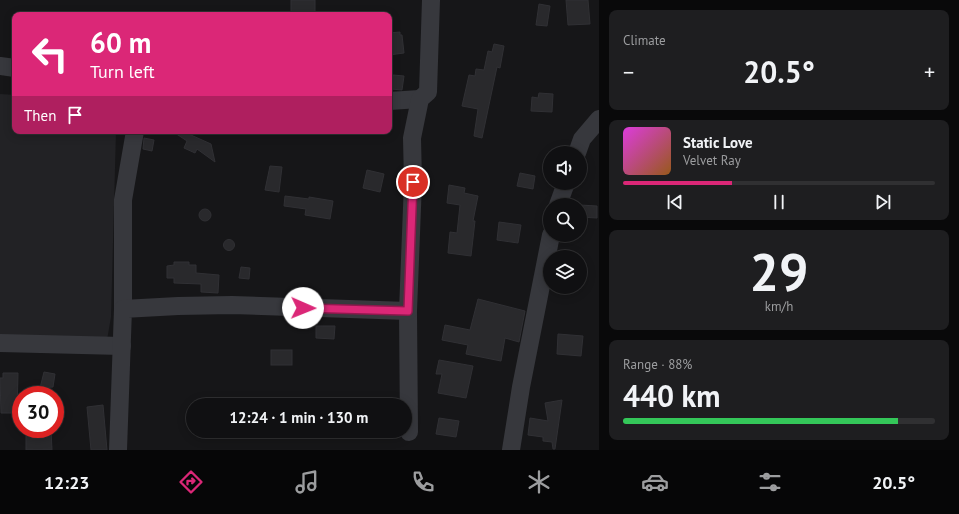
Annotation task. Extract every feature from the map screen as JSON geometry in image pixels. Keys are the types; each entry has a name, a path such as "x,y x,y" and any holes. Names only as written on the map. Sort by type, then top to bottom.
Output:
{"street":[{"path":"409,398 408,311 413,182 412,138 420,99 428,92 431,48 431,0"},
{"path":"0,66 12,68"},
{"path":"392,101 420,99"},
{"path":"580,146 582,139 599,119"},
{"path":"118,450 123,309 123,200 134,134"},
{"path":"511,450 521,387 550,242"},
{"path":"123,309 232,305 408,311"},
{"path":"0,343 122,346"}],"shaded area":[{"path":"0,94 12,95 12,134 116,134 111,317 107,340 0,339"}],"building":[{"path":"291,0 315,0 315,12 291,12"},
{"path":"566,0 588,0 590,24 568,25"},
{"path":"539,4 550,6 547,26 536,25"},
{"path":"400,32 400,35 402,35 404,53 392,55 392,33"},
{"path":"494,44 504,46 500,68 497,67 482,138 474,136 478,109 462,106 469,75 475,76 476,69 484,70 488,51 492,52"},
{"path":"393,75 404,76 402,90 392,89"},
{"path":"539,93 553,94 552,112 531,111 532,97 538,98"},
{"path":"176,134 189,134 211,144 215,162 197,149 195,153 184,148 187,141"},
{"path":"144,138 154,140 152,151 143,149"},
{"path":"270,166 282,167 279,192 265,190"},
{"path":"367,170 384,174 380,192 363,188"},
{"path":"520,173 535,176 533,189 517,186"},
{"path":"449,185 465,188 464,193 478,196 473,221 475,221 471,256 448,253 450,232 457,233 460,205 447,203"},
{"path":"285,196 309,199 309,197 333,201 330,219 305,215 306,209 284,206"},
{"path":"587,205 597,206 597,218 587,217"},
{"path":"205,209 209,211 211,215 209,219 205,221 201,219 199,215 201,211"},
{"path":"499,222 521,225 518,243 497,240"},
{"path":"229,239 233,241 235,245 233,249 229,251 225,249 223,245 225,241"},
{"path":"174,262 189,262 189,265 196,265 196,273 219,275 218,293 201,292 201,284 174,283 174,278 167,278 167,266 174,265"},
{"path":"241,267 250,268 249,279 239,278"},
{"path":"478,299 525,311 519,342 505,338 501,361 466,354 468,345 442,340 445,325 470,330"},
{"path":"316,326 335,326 334,339 316,338"},
{"path":"558,334 583,336 581,356 557,354"},
{"path":"271,350 292,350 292,365 271,365"},
{"path":"439,360 473,366 466,398 438,393 442,374 436,374"},
{"path":"44,372 55,374 53,386 40,386"},
{"path":"3,373 18,373 18,386 12,386 12,413 1,413 0,378 3,378"},
{"path":"562,400 555,449 553,449 552,442 543,441 543,437 528,435 530,418 548,421 545,403"},
{"path":"103,405 107,450 91,450 87,407"},
{"path":"439,418 459,421 456,437 436,434"},
{"path":"26,438 51,438 52,450 26,450"}],"route":[{"path":"303,308 408,311 412,239 413,182"}]}
